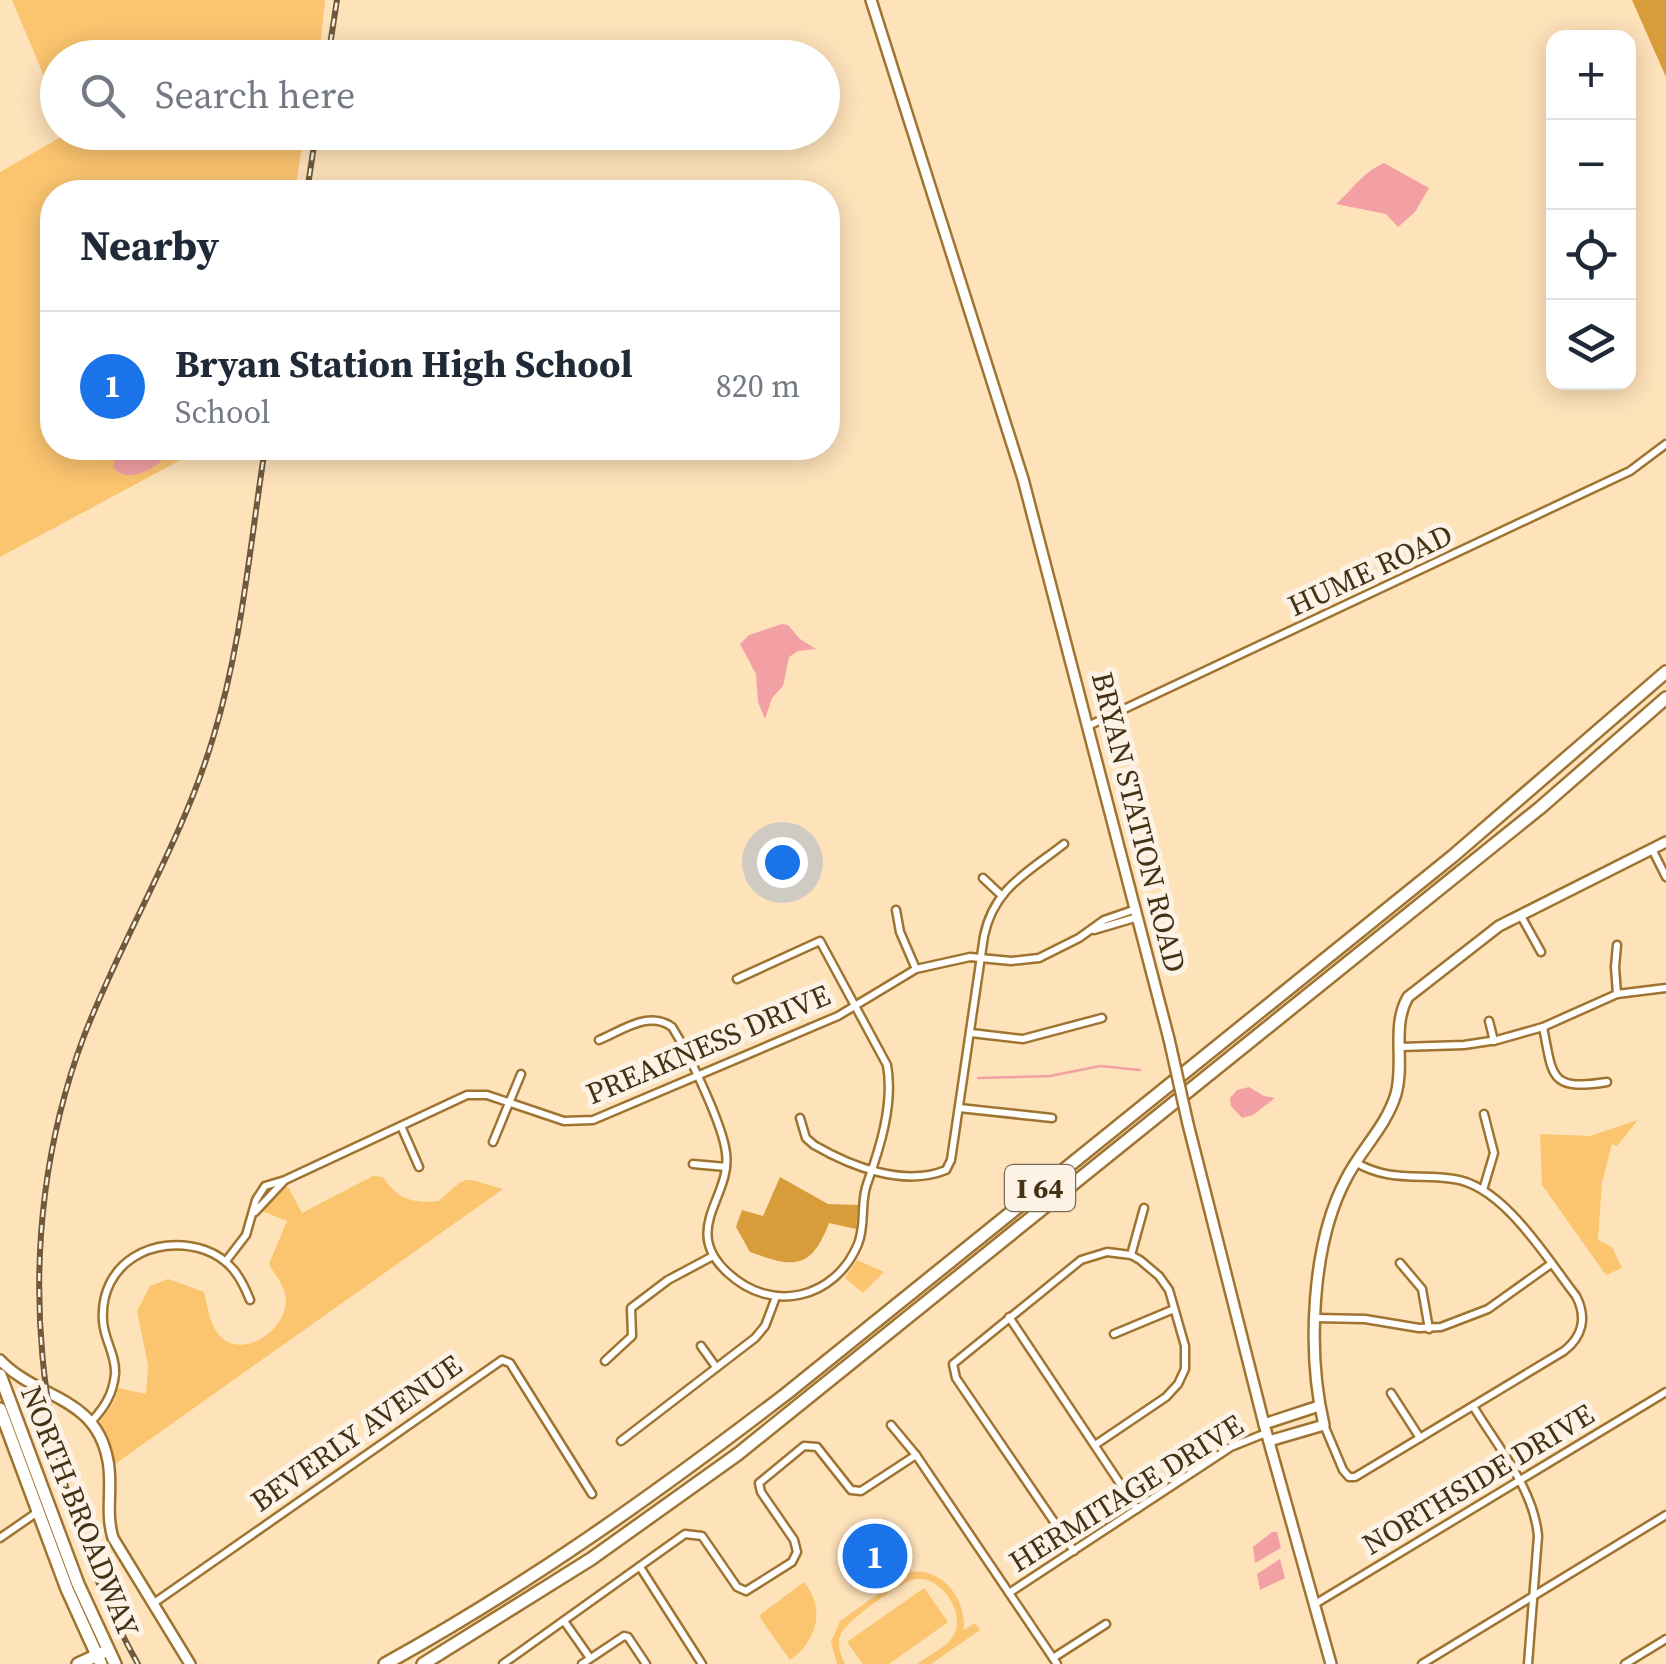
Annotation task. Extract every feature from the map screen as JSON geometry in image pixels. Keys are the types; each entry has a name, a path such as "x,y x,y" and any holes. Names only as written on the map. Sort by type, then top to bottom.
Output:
{"highway":[{"name":"I 64","path":"385,1664 595,1534 786,1394 1454,856 1666,672"},
{"name":"I 64","path":"423,1664 591,1559 738,1454 1495,845 1666,698"},
{"name":"NORTH BROADWAY","path":"1,1381 5,1404 44,1510 104,1660"},
{"path":"78,1664 104,1660"}],"main road":[{"name":"BRYAN STATION ROAD","path":"871,0 1023,479 1169,1038 1266,1433 1331,1664"},
{"path":"1266,1433 1324,1425 1316,1318 1323,1240 1339,1191 1391,1108 1398,1084 1400,1014 1408,996 1488,933 1666,842"},
{"path":"0,1360 26,1383"},
{"path":"1,1381 17,1375"},
{"path":"1,1381 26,1383 65,1399 91,1422 108,1461 112,1534 190,1664"},
{"path":"5,1404 16,1388 26,1383"},
{"path":"1266,1433 1320,1406"}],"street":[{"name":"HUME ROAD","path":"1088,726 1616,478 1644,463 1666,444"},
{"path":"800,1118 810,1142 874,1169 903,1178 946,1170 952,1160 987,922 1000,894 1064,844"},
{"path":"1652,849 1666,877"},
{"path":"983,878 1000,894"},
{"path":"896,910 900,932 916,969"},
{"name":"PREAKNESS DRIVE","path":"226,1261 246,1235 256,1200 265,1186 467,1095 486,1095 564,1121 593,1120 822,1024 916,969 950,960 1040,958 1137,913"},
{"path":"1520,914 1541,952"},
{"path":"599,1040 646,1020 660,1020 676,1034 721,1132 726,1167 708,1232 714,1256 738,1281 776,1297 816,1292 843,1269 859,1240 865,1194 880,1150 890,1077 885,1058 820,941 736,979"},
{"path":"1617,944 1617,994"},
{"path":"1400,1047 1464,1046 1494,1041 1543,1027 1617,994 1666,988"},
{"path":"970,1033 1023,1039 1102,1018"},
{"path":"1489,1020 1494,1041"},
{"path":"1543,1027 1551,1068 1559,1080 1573,1086 1607,1082"},
{"path":"493,1142 521,1074"},
{"path":"959,1108 1052,1118"},
{"path":"1483,1190 1494,1153 1484,1114"},
{"path":"401,1126 419,1167"},
{"path":"1324,1425 1343,1470 1349,1477 1355,1477 1564,1351 1580,1334 1583,1316 1580,1302 1551,1264 1507,1209 1483,1190 1459,1179 1386,1175 1355,1162"},
{"path":"693,1164 726,1167"},
{"name":"PREAKNESS DRIVE","path":"254,1214 285,1180"},
{"path":"1131,1255 1144,1208"},
{"path":"91,1422 108,1402 114,1385 114,1356 104,1330 103,1308 111,1281 145,1250 167,1244 194,1247 226,1261 250,1300"},
{"path":"1074,1551 954,1374 954,1362 1081,1260 1107,1252 1131,1255 1159,1276 1168,1290 1185,1346 1186,1364 1181,1380 1166,1397 1095,1445"},
{"path":"604,1361 632,1336 631,1308 668,1280 714,1256"},
{"path":"1400,1262 1422,1289 1429,1329"},
{"path":"1316,1318 1364,1319 1429,1329 1451,1324 1488,1309 1551,1264"},
{"path":"621,1441 755,1338 765,1326 776,1297"},
{"path":"1114,1334 1174,1309"},
{"path":"1009,1318 1137,1509"},
{"path":"701,1346 716,1367"},
{"name":"BEVERLY AVENUE","path":"152,1604 502,1360 510,1364 592,1494"},
{"name":"NORTHSIDE DRIVE","path":"1314,1604 1666,1392"},
{"path":"1391,1394 1420,1438"},
{"path":"1474,1406 1530,1501 1537,1526 1528,1664"},
{"path":"891,1425 916,1455 1055,1661 1106,1624"},
{"name":"HERMITAGE DRIVE","path":"1009,1593 1243,1440 1266,1433"},
{"path":"503,1664 685,1534 702,1536 737,1587 749,1590 792,1562 797,1552 794,1540 761,1492 761,1479 804,1446 813,1446 846,1488 861,1491 916,1455"},
{"path":"0,1538 44,1510"},
{"path":"1422,1664 1666,1515"},
{"path":"640,1567 702,1664"},
{"path":"564,1622 590,1658"},
{"path":"582,1664 624,1636 646,1664"},
{"path":"1625,1664 1666,1639"}],"shaded area":[{"path":"12,0 325,0 321,40 40,40 40,67"},
{"path":"1632,0 1666,0 1666,77"},
{"path":"40,149 301,150 297,180 40,180 40,460 181,460 0,557 0,172"},
{"path":"1384,163 1429,188 1415,212 1398,227 1386,214 1336,204 1364,176"},
{"path":"115,460 162,460 145,472 132,475 113,468"},
{"path":"782,624 816,649 798,651 789,657 783,686 772,698 765,719 758,702 756,674 740,644 749,635"},
{"path":"1249,1087 1275,1098 1253,1115 1242,1118 1231,1106 1230,1098 1237,1090"},
{"path":"1638,1120 1617,1146 1612,1144 1602,1182 1598,1240 1612,1247 1622,1268 1606,1275 1542,1185 1540,1134 1590,1136"},
{"path":"373,1176 383,1177 400,1195 422,1202 439,1201 467,1180 503,1189 115,1464 99,1423 114,1402 118,1388 146,1394 148,1365 137,1311 150,1286 168,1279 204,1292 213,1325 224,1339 235,1344 258,1340 278,1323 286,1299 269,1264 287,1221 262,1211 284,1187 288,1187 302,1213"},
{"path":"780,1177 828,1204 858,1205 856,1229 829,1223 815,1250 799,1261 778,1261 750,1252 736,1227 742,1210 763,1216"},
{"path":"857,1260 884,1272 863,1293 845,1278"},
{"path":"1277,1532 1281,1548 1255,1563 1253,1547"},
{"path":"1280,1559 1285,1578 1260,1590 1257,1574"},
{"path":"909,1572 942,1580 961,1607 964,1630 975,1623 980,1630 931,1664 917,1664 954,1635 957,1617 942,1590 934,1583 916,1579 888,1594 845,1628 839,1642 845,1664 837,1664 831,1642 840,1621"},
{"path":"804,1582 815,1603 815,1624 807,1644 790,1660 760,1618"},
{"path":"924,1588 948,1622 889,1664 863,1664 847,1642"}],"waterway":[{"path":"978,1078 1050,1076 1100,1066 1140,1070"}],"railway":[{"path":"331,40 337,0"},
{"path":"309,180 313,150"},
{"path":"138,1664 102,1591 74,1515 54,1436 42,1356 39,1275 45,1194 60,1114 84,1036 169,851 213,738 238,630 263,460"}],"place":[{"name":"Bryan Station High School","path":"875,1556"}]}
